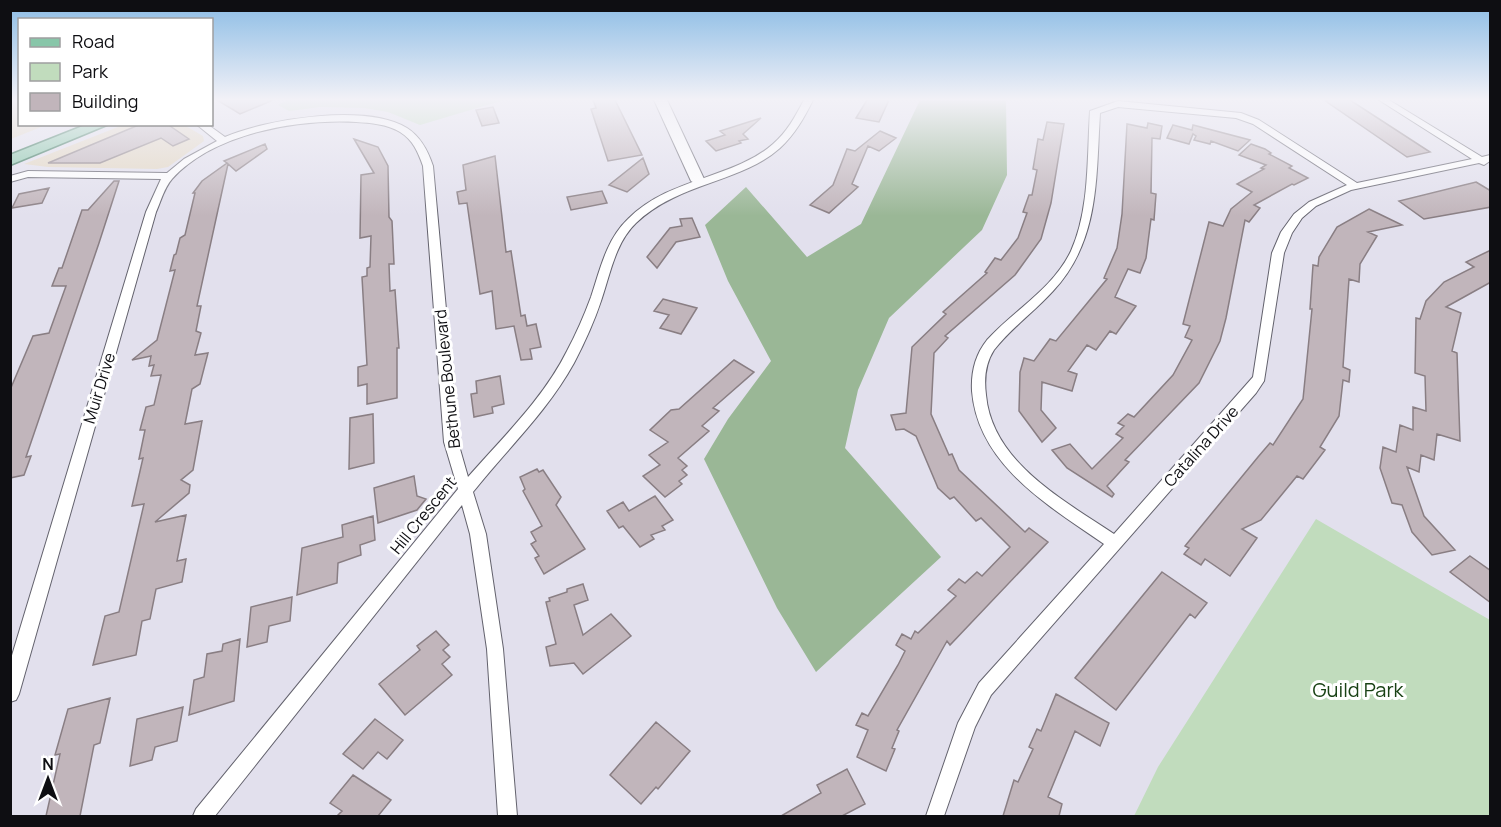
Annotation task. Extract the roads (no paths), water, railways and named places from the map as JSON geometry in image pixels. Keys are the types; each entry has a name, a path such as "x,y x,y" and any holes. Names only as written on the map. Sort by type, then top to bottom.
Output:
{"main road":[{"path":"10,147 32,139"},
{"path":"10,161 66,139"}],"street":[{"path":"10,179 28,174 168,176 224,141 221,139"},
{"name":"Bethune Boulevard","path":"224,141 232,139"},
{"name":"Bethune Boulevard","path":"413,139 419,145 428,166 451,442 478,534 495,649 508,816"},
{"path":"678,139 698,181"},
{"name":"Hill Crescent","path":"203,816 466,490 548,394 568,364 585,328 610,254 622,232 637,216 658,201 698,181 740,169 775,149 785,139"},
{"path":"1092,139 1086,206 1078,248 1050,289 992,343 980,367 977,399 991,437 1016,469 1052,499 1114,542"},
{"path":"1282,139 1355,186"},
{"path":"1450,139 1485,159 1491,166"},
{"name":"Catalina Drive","path":"935,816 967,723 985,689 1246,396 1258,378 1278,253 1283,234 1289,226 1302,211 1316,201 1355,186 1485,159"},
{"name":"Muir Drive","path":"10,694 151,212 168,176"}],"park label":[{"name":"Guild Park","path":"1358,689"}]}
